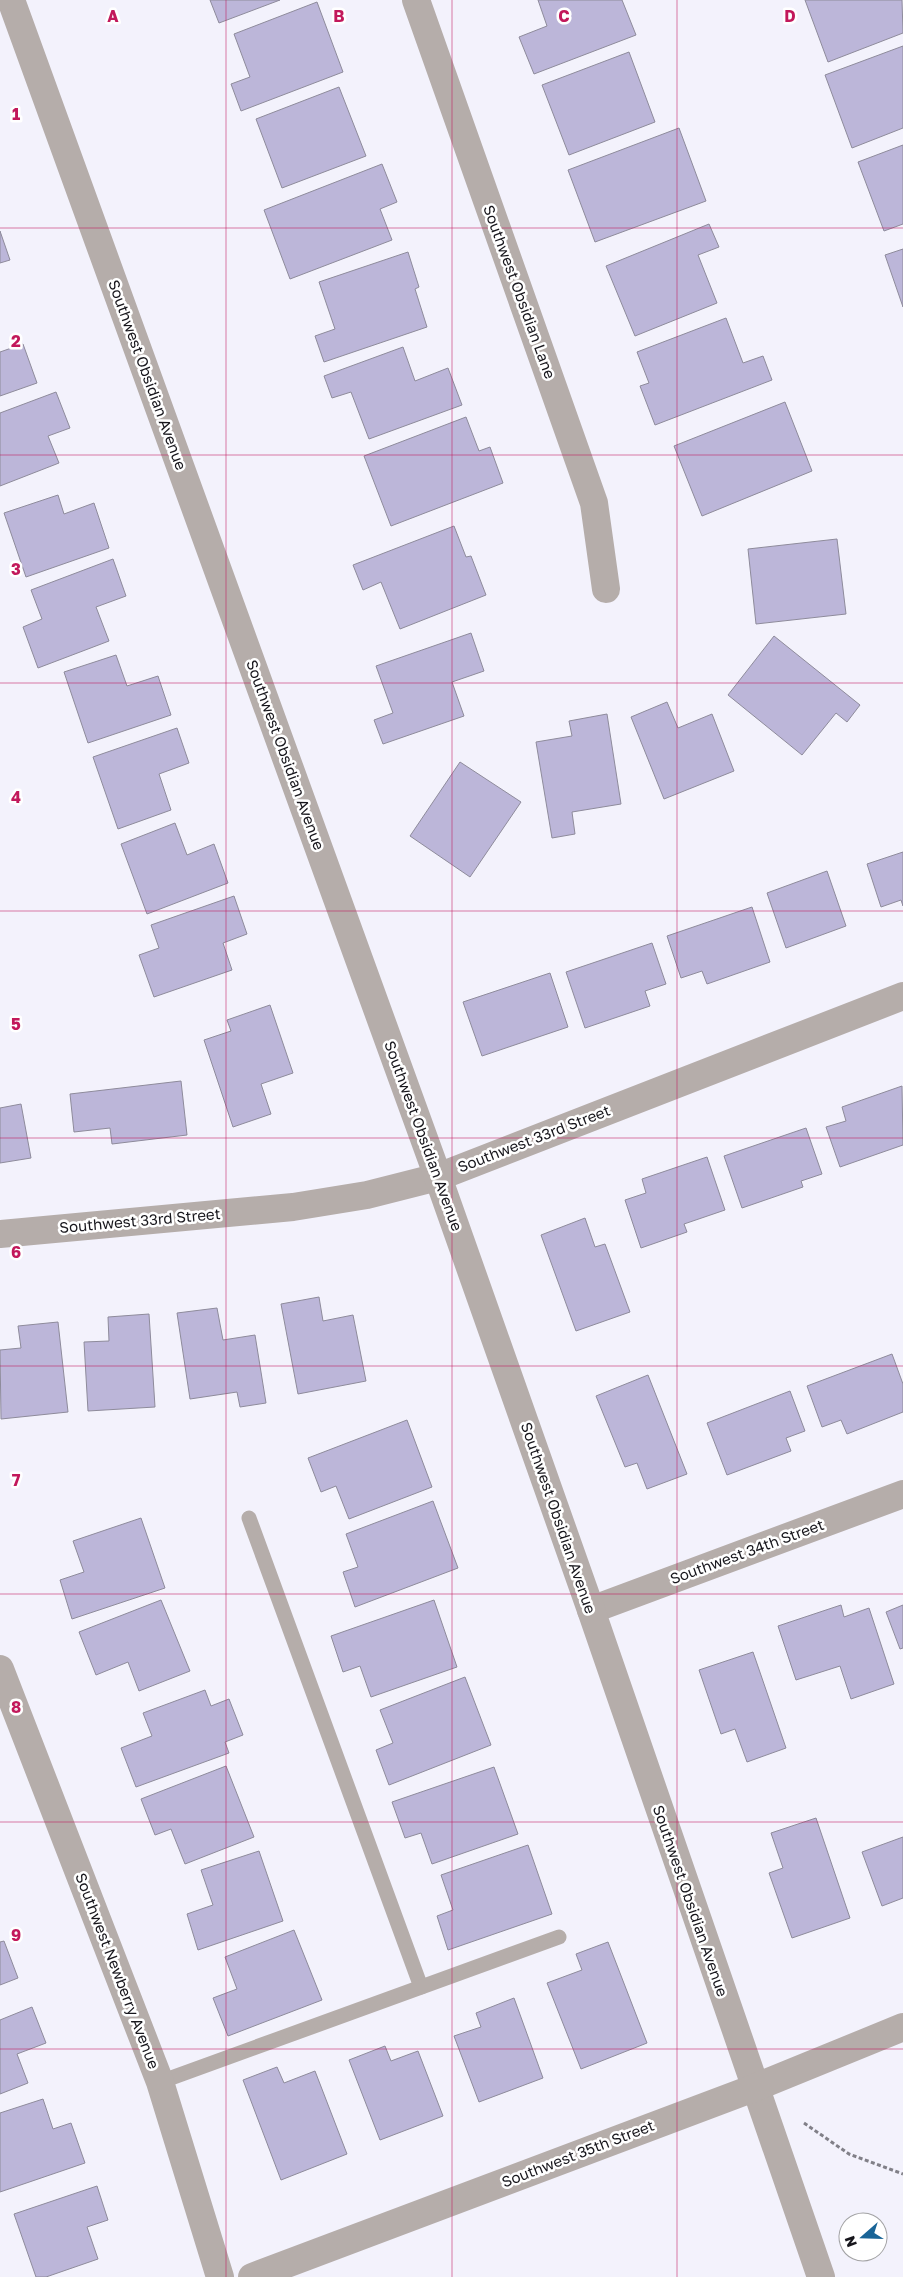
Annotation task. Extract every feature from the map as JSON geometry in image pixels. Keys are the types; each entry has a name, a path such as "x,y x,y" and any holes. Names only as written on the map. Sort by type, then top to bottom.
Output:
{"street":[{"name":"Southwest Obsidian Avenue","path":"11,0 438,1176 591,1610 754,2088 821,2277"},
{"name":"Southwest Obsidian Lane","path":"416,0 594,503 606,589"},
{"name":"Southwest 33rd Street","path":"0,1234 293,1207 367,1195 438,1176 903,996"},
{"name":"Southwest 34th Street","path":"591,1610 903,1494"},
{"name":"Southwest Newberry Avenue","path":"0,1670 160,2082 220,2277"},
{"name":"Southwest 35th Street","path":"252,2277 754,2088 903,2027"}],"lane":[{"path":"249,1518 422,1987"},
{"path":"160,2082 559,1937"}],"path":[{"path":"801,2121 848,2154 903,2174"}],"building":[{"path":"210,0 280,0 219,23"},
{"path":"538,0 622,0 636,35 534,74 519,37 547,26"},
{"path":"805,0 902,0 903,33 828,62"},
{"path":"317,2 343,72 241,111 231,84 250,77 234,34"},
{"path":"903,46 903,128 852,148 825,75"},
{"path":"629,52 655,122 569,155 542,85"},
{"path":"339,87 366,156 282,188 256,119"},
{"path":"679,128 706,201 595,242 568,170"},
{"path":"903,145 903,224 884,231 858,162"},
{"path":"382,164 397,202 380,209 392,240 290,279 264,210"},
{"path":"709,224 719,247 698,255 717,303 635,336 606,266"},
{"path":"0,231 10,260 0,263"},
{"path":"903,249 903,307 885,255"},
{"path":"408,252 419,287 415,289 427,327 324,362 315,336 335,329 319,282"},
{"path":"726,318 743,363 763,356 772,380 655,425 640,386 649,383 637,352"},
{"path":"23,344 37,383 0,396 0,352"},
{"path":"403,347 415,381 448,368 462,405 369,439 351,392 332,398 324,376"},
{"path":"56,392 70,428 48,436 59,463 0,486 0,413"},
{"path":"785,402 812,471 702,516 674,446"},
{"path":"466,417 479,451 490,447 503,483 391,526 364,456"},
{"path":"58,495 64,514 94,503 109,548 26,577 4,513"},
{"path":"454,526 466,557 471,556 486,595 400,629 381,582 363,590 353,565"},
{"path":"837,539 846,614 756,624 748,549"},
{"path":"113,559 126,596 96,607 109,641 38,668 23,627 42,619 31,590"},
{"path":"471,633 484,671 452,682 464,716 383,744 374,720 393,713 376,666"},
{"path":"774,636 860,705 847,722 836,713 802,755 728,695"},
{"path":"116,655 127,686 158,676 171,715 88,743 64,672"},
{"path":"667,702 678,728 712,714 734,771 664,799 631,717"},
{"path":"607,714 621,804 572,812 575,834 552,838 536,742 572,736 569,721"},
{"path":"177,728 189,763 159,774 171,810 118,829 93,757"},
{"path":"460,762 521,802 470,877 410,836"},
{"path":"175,823 187,855 214,844 228,883 147,914 121,844"},
{"path":"903,852 903,906 901,900 881,907 867,864"},
{"path":"827,871 846,926 786,948 767,893"},
{"path":"234,896 247,934 223,943 232,970 154,997 139,955 159,948 151,925"},
{"path":"752,907 770,962 707,984 702,971 681,978 667,936"},
{"path":"652,943 666,984 645,991 650,1006 585,1028 566,972"},
{"path":"550,973 568,1027 482,1056 463,1002"},
{"path":"270,1005 293,1073 261,1084 271,1114 233,1127 204,1040 231,1031 227,1020"},
{"path":"181,1081 187,1135 112,1144 110,1128 74,1132 70,1094"},
{"path":"902,1086 903,1145 840,1167 826,1127 846,1121 842,1107"},
{"path":"21,1104 31,1158 0,1163 0,1108"},
{"path":"806,1128 822,1174 801,1181 803,1187 742,1208 724,1156"},
{"path":"707,1157 725,1210 684,1224 687,1232 641,1248 625,1200 646,1193 642,1179"},
{"path":"585,1218 595,1247 605,1244 630,1312 576,1331 541,1235"},
{"path":"319,1297 323,1321 353,1315 366,1381 298,1394 281,1304"},
{"path":"217,1308 223,1340 255,1335 266,1403 240,1407 237,1392 190,1399 177,1313"},
{"path":"149,1314 155,1407 88,1411 84,1342 109,1341 108,1317"},
{"path":"58,1322 68,1412 1,1419 0,1350 21,1348 18,1326"},
{"path":"892,1354 903,1384 903,1412 847,1434 841,1420 822,1427 807,1386"},
{"path":"648,1375 687,1474 647,1489 637,1463 625,1467 596,1396"},
{"path":"790,1391 805,1431 786,1438 791,1451 727,1475 707,1423"},
{"path":"407,1420 432,1487 349,1519 336,1486 321,1492 308,1458"},
{"path":"433,1501 458,1568 355,1607 343,1572 358,1567 346,1534"},
{"path":"141,1518 165,1588 72,1619 60,1580 84,1572 73,1541"},
{"path":"161,1600 190,1671 139,1691 128,1662 96,1675 79,1632"},
{"path":"434,1600 457,1667 371,1697 360,1666 343,1672 331,1636"},
{"path":"841,1605 844,1617 869,1608 894,1684 851,1699 840,1666 796,1680 778,1626"},
{"path":"903,1605 903,1648 900,1649 886,1612"},
{"path":"753,1652 786,1748 747,1762 735,1729 721,1734 699,1670"},
{"path":"465,1677 491,1745 389,1785 376,1750 393,1743 380,1710"},
{"path":"205,1690 211,1706 229,1699 243,1735 225,1742 229,1753 136,1787 121,1748 152,1736 143,1713"},
{"path":"226,1766 254,1837 185,1864 171,1829 155,1835 141,1799"},
{"path":"494,1767 518,1834 432,1864 421,1833 405,1838 392,1802"},
{"path":"816,1818 850,1918 792,1938 769,1873 783,1868 771,1833"},
{"path":"903,1837 903,1898 882,1906 862,1852"},
{"path":"528,1845 552,1914 448,1950 437,1916 453,1910 441,1875"},
{"path":"259,1851 283,1921 198,1950 187,1914 213,1905 201,1870"},
{"path":"294,1930 322,2000 228,2036 213,1998 237,1989 225,1957"},
{"path":"4,1941 18,1978 0,1985 0,1942"},
{"path":"608,1942 647,2043 581,2069 547,1983 582,1970 576,1954"},
{"path":"514,1998 543,2078 479,2102 454,2036 481,2027 476,2013"},
{"path":"32,2007 46,2043 17,2054 28,2083 0,2094 0,2020"},
{"path":"385,2046 391,2061 418,2051 443,2116 380,2140 349,2060"},
{"path":"277,2067 284,2083 315,2071 347,2154 281,2180 243,2080"},
{"path":"43,2099 53,2129 71,2123 85,2163 0,2192 0,2113"},
{"path":"97,2186 108,2220 87,2227 98,2259 46,2277 36,2277 14,2214"}]}
